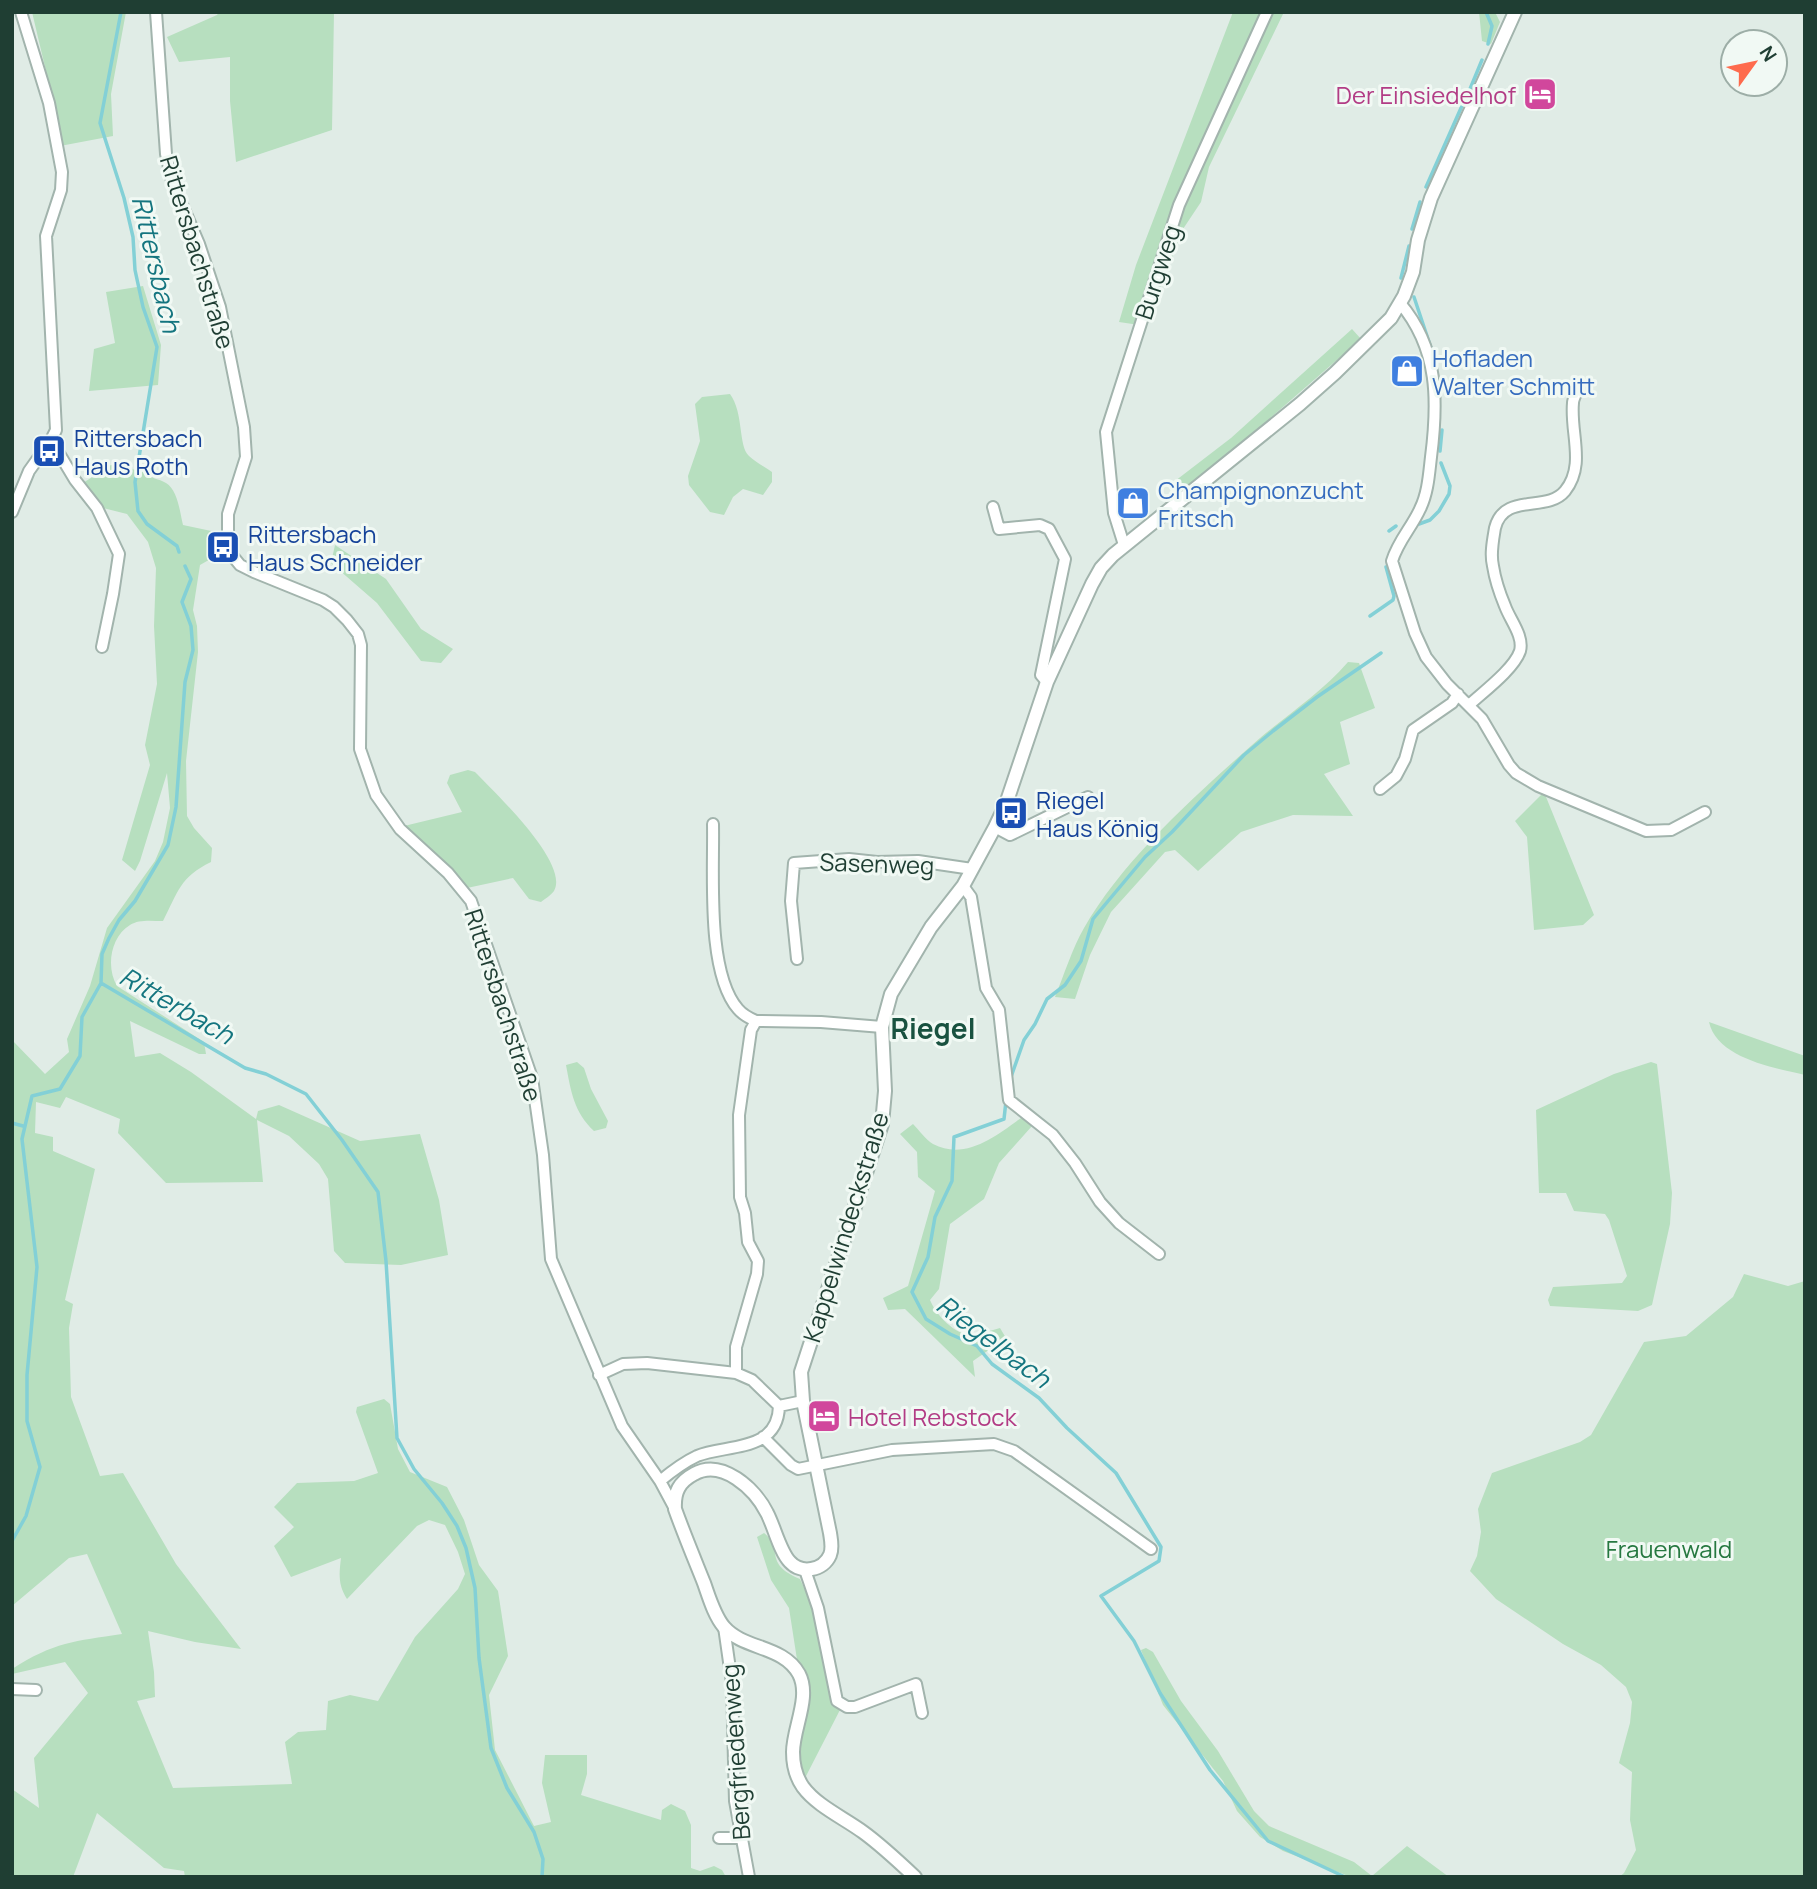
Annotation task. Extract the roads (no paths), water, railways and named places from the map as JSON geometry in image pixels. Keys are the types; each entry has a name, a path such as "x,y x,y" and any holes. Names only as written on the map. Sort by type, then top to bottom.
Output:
{"street":[{"path":"12,512 29,471 56,430 46,236 61,190 62,172 49,103 21,12"},
{"name":"Rittersbachstraße","path":"156,12 166,154 172,181 199,244 220,307 244,427 246,457 229,514 228,544 231,554 240,565 323,600 347,620 358,634 362,645 360,749 368,775 376,795 390,816 420,849 448,873 471,901 481,924 532,1078 543,1155 551,1259 622,1426 660,1481 675,1509"},
{"name":"Burgweg","path":"1124,545 1114,513 1106,432 1179,205 1267,12"},
{"name":"Kappelwindeckstraße","path":"805,1570 824,1563 830,1555 832,1545 800,1383 804,1358 882,1124 885,1091 882,1027 891,994 931,927 963,886 995,827 1006,804 1047,682 1091,584 1101,568 1124,545 1212,477 1327,381 1386,323 1400,303 1413,272 1418,240 1431,198 1515,12"},
{"path":"1400,303 1413,322 1424,349 1434,381 1437,407 1426,495 1392,561 1426,657 1482,719 1509,765 1516,773 1538,786 1638,828 1654,832 1671,830 1705,812"},
{"path":"1469,705 1498,679 1516,659 1520,650 1520,638 1504,605 1493,565 1496,526 1501,514 1512,507 1560,496 1569,485 1577,467 1573,401 1578,389"},
{"path":"51,440 75,480 97,508 119,554 102,647"},
{"path":"993,506 999,529 1040,524 1049,529 1065,559 1043,657 1041,676 1047,682"},
{"path":"1380,789 1396,776 1405,759 1413,730 1452,703 1458,694"},
{"path":"995,827 1010,835 1088,797"},
{"path":"713,824 717,961 729,996 737,1008 756,1021 811,1021 882,1027"},
{"name":"Sasenweg","path":"797,959 791,901 794,863 849,859 877,862 918,861 972,869"},
{"path":"963,886 971,897 986,988 999,1010 1009,1100 1054,1135 1100,1202 1119,1223 1159,1254"},
{"path":"736,1373 736,1347 757,1274 758,1261 748,1242 745,1213 740,1197 739,1115 751,1030 756,1021"},
{"path":"599,1375 623,1364 647,1363 736,1373 752,1380 779,1406"},
{"path":"779,1406 803,1401"},
{"path":"660,1481 676,1467 700,1455 745,1447 763,1437 775,1424 779,1406"},
{"path":"763,1437 798,1469 892,1450 994,1444 1014,1451 1150,1549"},
{"path":"915,1877 865,1833 812,1797 803,1786 796,1773 793,1747 802,1700 800,1676 792,1664 780,1655 742,1639 724,1627 707,1593 675,1509 674,1496 679,1486 688,1477 709,1468 730,1475 758,1498 777,1533 786,1558 798,1569 805,1570 818,1608 837,1701 847,1707 855,1707 916,1684 922,1713"},
{"name":"Bergfriedenweg","path":"724,1627 732,1683 735,1801 749,1877"},
{"path":"12,1689 36,1690"},
{"path":"719,1838 741,1838"}],"waterway":[{"name":"Rittersbach","path":"121,12 100,123 124,198 133,237 135,270 143,307 157,347 135,482 138,511 147,524 177,546 179,552"},
{"path":"1486,12 1492,26 1488,44"},
{"path":"1470,89 1482,60"},
{"path":"1426,187 1465,99"},
{"path":"1412,229 1420,202"},
{"path":"1401,278 1409,246"},
{"path":"1414,297 1431,348"},
{"path":"1440,451 1442,430"},
{"path":"1419,524 1430,520 1449,494 1450,486 1441,463"},
{"path":"1389,531 1396,526"},
{"name":"Ritterbach","path":"185,566 191,579 182,602 191,626 193,650 185,682 176,807 168,845 135,901 119,920 102,954 101,983 245,1068 266,1074 306,1094 378,1192 386,1261 397,1438 414,1469 457,1526 466,1548 475,1588 479,1658 491,1748 507,1788 534,1832 543,1859 542,1877"},
{"path":"1370,616 1393,600 1386,567"},
{"name":"Riegelbach","path":"1011,1077 1024,1040 1047,999 1065,985 1081,961 1093,919 1145,857 1244,755 1317,697 1381,653"},
{"path":"12,1541 26,1516 40,1467 27,1421 27,1375 37,1267 22,1139 32,1096 60,1089 80,1056 82,1017 101,983"},
{"name":"Riegelbach","path":"1006,1101 1004,1119 954,1137 952,1181 935,1217 928,1257 912,1292 926,1319 977,1346 992,1364 1039,1398 1116,1473 1161,1547 1159,1561 1101,1596 1134,1641 1160,1693 1210,1770 1268,1841 1345,1877"},
{"path":"12,1123 23,1126"}],"place":[{"name":"Der Einsiedelhof","path":"1540,94"},
{"name":"Hofladen Walter Schmitt","path":"1407,371"},
{"name":"Rittersbach Haus Roth","path":"49,451"},
{"name":"Champignonzucht Fritsch","path":"1133,503"},
{"name":"Rittersbach Haus Schneider","path":"223,547"},
{"name":"Riegel Haus König","path":"1011,813"},
{"name":"Hotel Rebstock","path":"824,1416"}],"district":[{"name":"Riegel","path":"933,1028"}],"park label":[{"name":"Frauenwald","path":"1669,1548"}]}
